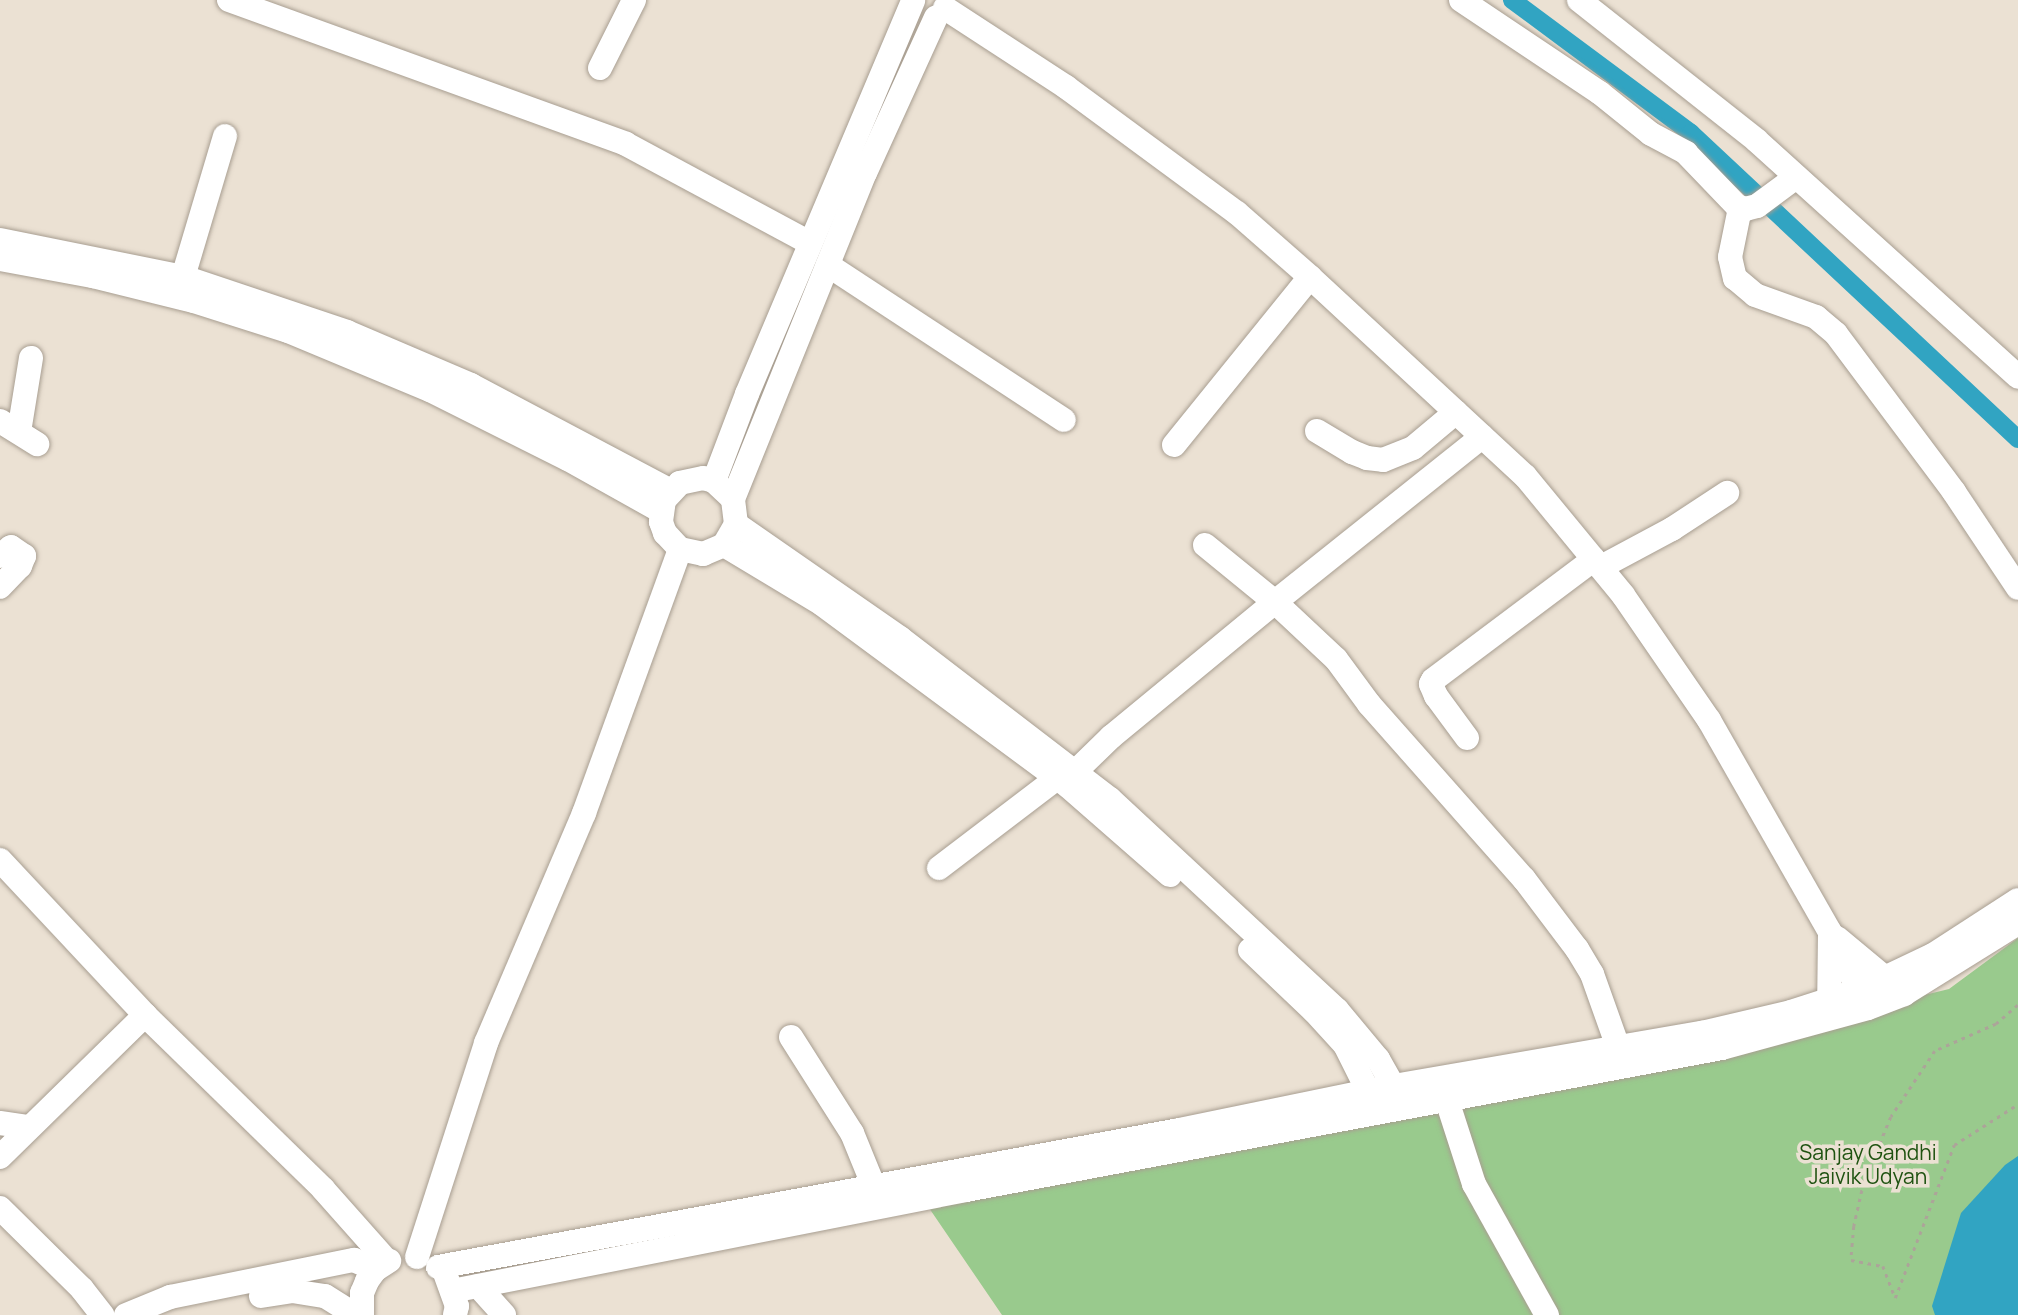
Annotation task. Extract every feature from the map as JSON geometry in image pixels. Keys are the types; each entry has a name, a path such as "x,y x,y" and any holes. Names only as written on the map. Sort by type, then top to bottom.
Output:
{"street":[{"path":"229,0 626,144 810,243"},
{"path":"600,68 634,0"},
{"path":"714,481 810,243 913,0"},
{"path":"913,0 923,16 942,8"},
{"path":"1461,0 1600,93 1651,134 1686,153 1756,203"},
{"path":"1579,0 1713,104 2018,377"},
{"path":"733,499 714,481 691,479 666,501 665,533 680,549 703,554 730,534 733,499 828,264 942,8"},
{"path":"942,8 1066,87 1237,213 1310,277 1525,477 1598,563 1657,640 1709,720 1830,932 1864,999"},
{"path":"183,277 225,136"},
{"path":"1796,177 1756,203 1730,257 1735,278 1755,295 1816,317 1836,334 1954,492 2018,588"},
{"path":"0,240 183,277 347,332 471,386 666,501"},
{"path":"0,259 93,276 194,301 299,336 430,390 568,459 666,501"},
{"path":"828,264 1064,420"},
{"path":"1174,445 1310,277"},
{"path":"19,432 31,358"},
{"path":"1317,431 1352,452 1383,460 1413,448 1456,412"},
{"path":"939,868 1067,775 1275,602 1482,437"},
{"path":"1467,738 1436,696 1433,680 1598,563 1672,529 1727,493"},
{"path":"730,534 822,604 1067,775 1164,847 1314,987 1377,1059 1400,1097"},
{"path":"1205,545 1275,602 1336,659 1369,704 1532,889 1577,949 1592,974 1618,1047"},
{"path":"0,556 11,547 24,556 20,566 0,587"},
{"path":"427,1262 486,1043 584,813 680,549"},
{"path":"1067,775 1314,1011 1345,1045 1374,1101"},
{"path":"0,860 145,1015 323,1189 381,1266"},
{"path":"1864,999 1885,978 1933,955 2018,900"},
{"path":"126,1315 170,1297 354,1260 381,1266 427,1262 1374,1101 1400,1097 1446,1102 1722,1048 1829,1009 1864,999 1904,994 2018,923"},
{"path":"1830,932 1904,994"},
{"path":"1829,1009 1830,932"},
{"path":"1400,1097 1441,1078 1829,1009"},
{"path":"0,1157 145,1015"},
{"path":"791,1037 852,1133 874,1187"},
{"path":"1441,1078 1446,1102 1474,1184 1547,1315"},
{"path":"427,1262 445,1273 453,1303 478,1286 1374,1101"},
{"path":"0,1123 29,1127"},
{"path":"0,1208 82,1289 103,1315"},
{"path":"362,1315 362,1293 381,1266"},
{"path":"478,1286 504,1315"},
{"path":"172,1315 292,1291 325,1296 355,1315"}],"path":[{"path":"2018,1005 1996,1024 1935,1051 1891,1117 1864,1182 1854,1226 1851,1260 1883,1266 1895,1298 1954,1145 2018,1104"}],"green space":[{"name":"Sanjay Gandhi Jaivik Udyan","path":"2018,938 2018,1315 1002,1315 927,1205 1597,1075 1949,989"}],"water":[{"path":"2018,1156 2018,1315 1935,1315 1932,1306 1961,1213 2005,1165"}],"waterway":[{"path":"1512,0 1691,133 2018,439"}]}
